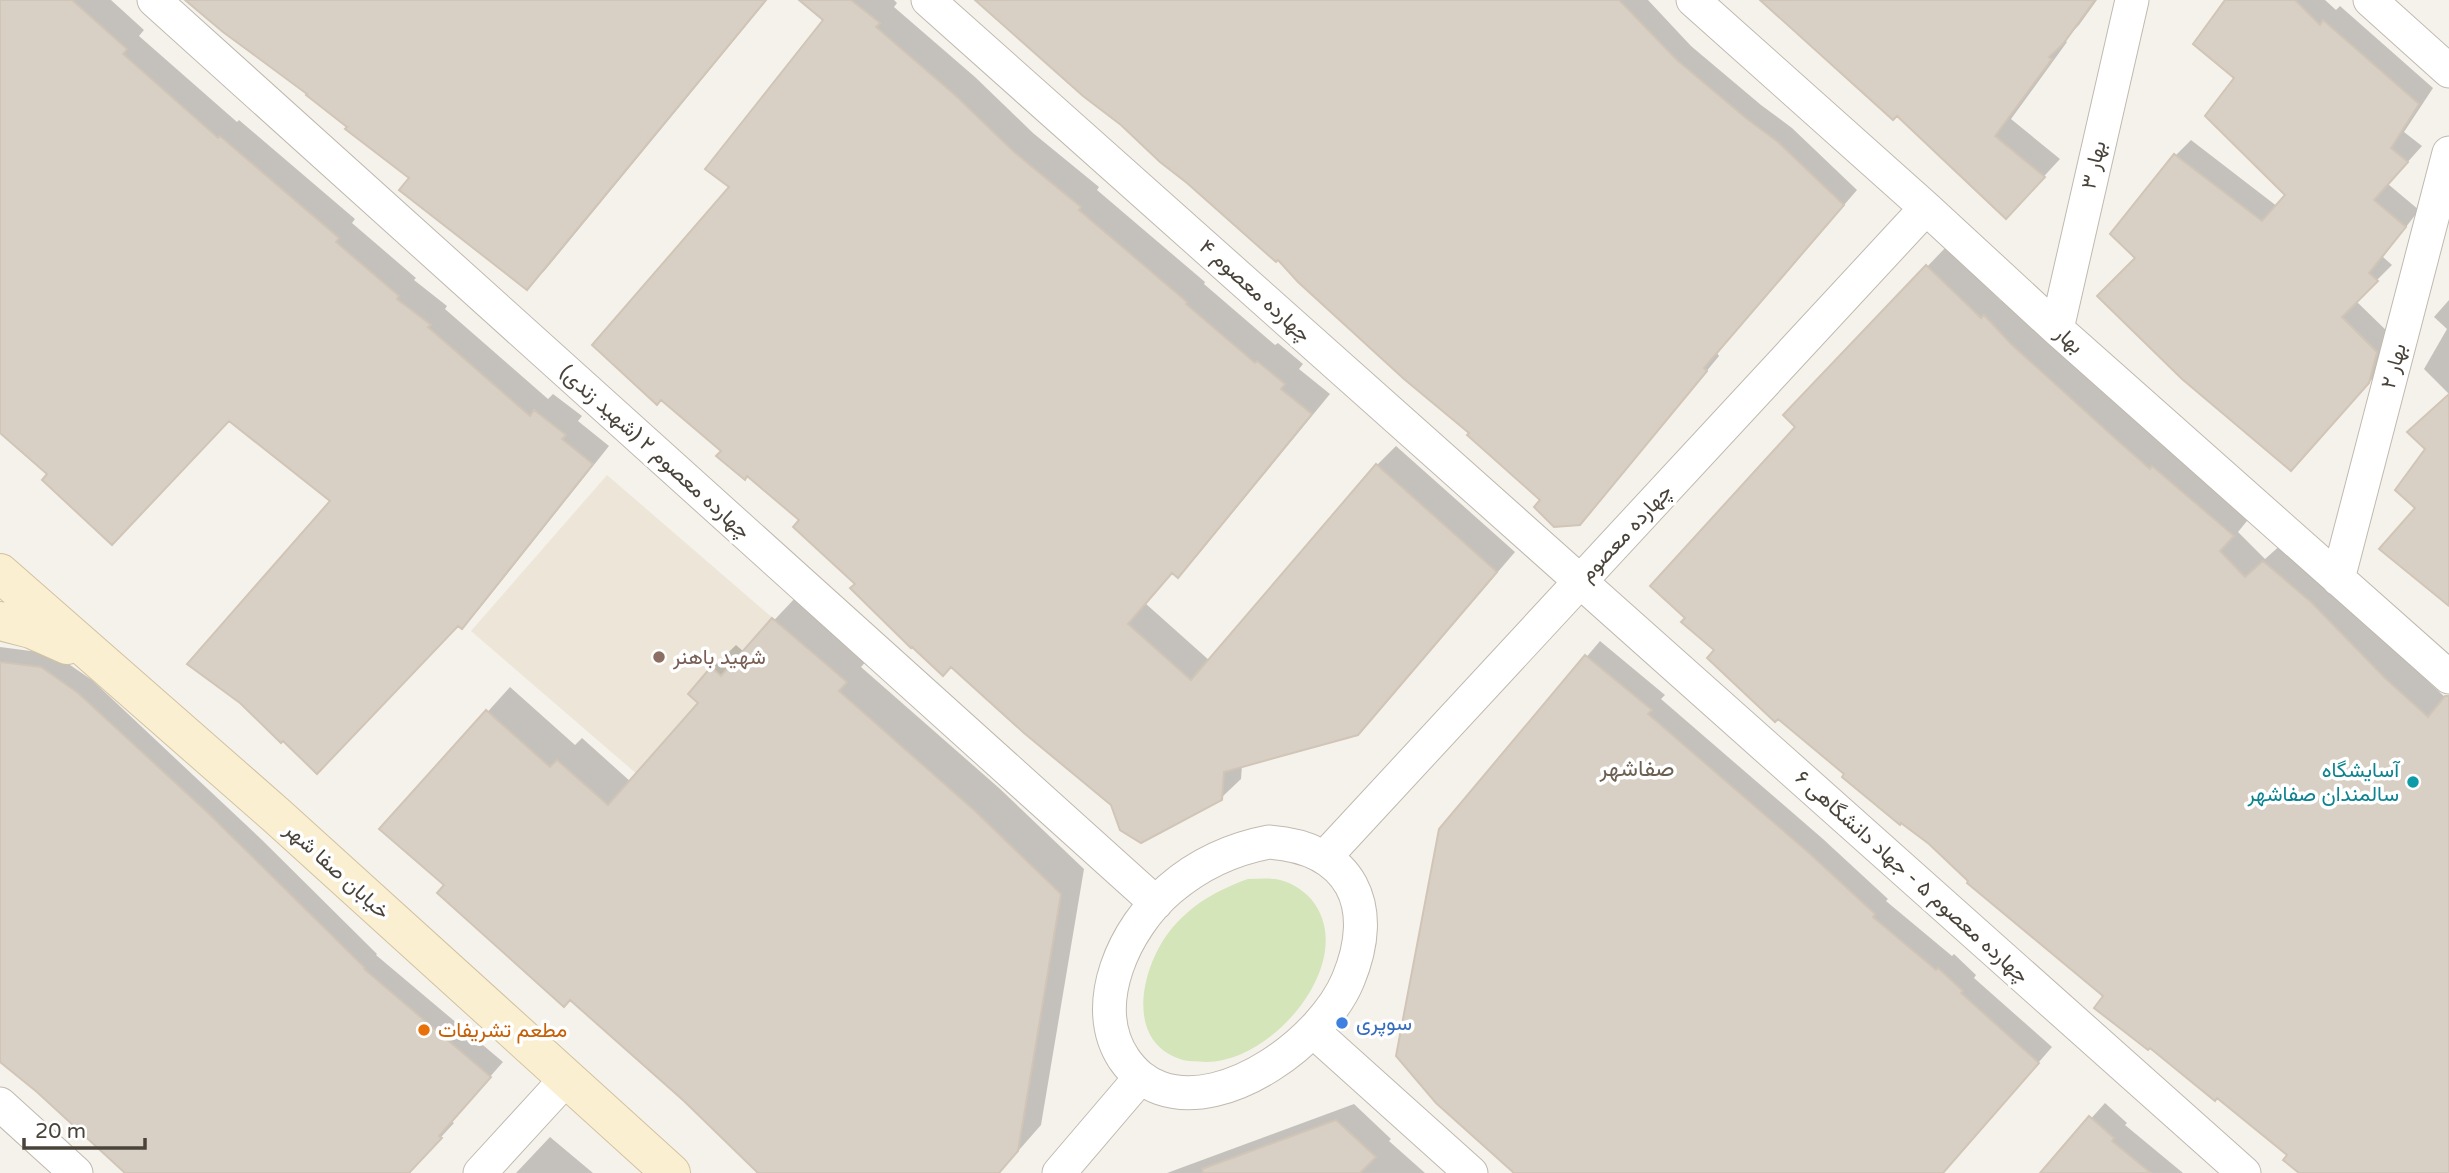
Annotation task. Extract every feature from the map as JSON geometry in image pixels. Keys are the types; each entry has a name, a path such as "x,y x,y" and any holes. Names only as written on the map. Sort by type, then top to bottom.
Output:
{"main road":[{"name":"خیابان صفا شهر","path":"0,573 109,667 671,1173"},
{"path":"0,621 31,629 109,667"}],"street":[{"name":"چهارده معصوم ۲ (شهید زندی)","path":"154,0 1156,903"},
{"name":"چهارده معصوم ۴","path":"928,0 1581,581"},
{"name":"بهار","path":"1692,0 2449,677"},
{"name":"بهار ۳","path":"2057,329 2132,0"},
{"path":"2370,0 2449,71"},
{"name":"بهار ۲","path":"2338,579 2449,153"},
{"name":"چهارده معصوم","path":"1325,857 1926,208"},
{"name":"چهارده معصوم ۵ - جهاد دانشگاهی ۶","path":"1581,581 2244,1173"},
{"path":"1269,842 1290,844 1308,848 1325,857 1340,869 1357,897 1361,917 1360,940 1348,980 1313,1031 1262,1070 1230,1086 1203,1093 1181,1094 1140,1078 1117,1048 1112,1032 1110,993 1129,938 1156,903 1170,889 1206,864 1246,846 1269,842"},
{"path":"1313,1031 1471,1173"},
{"path":"1059,1173 1140,1078"},
{"path":"480,1173 566,1079"},
{"path":"0,1104 76,1173"}],"shaded area":[{"name":"شهید باهنر","path":"607,475 847,682 711,838 471,631"}],"green space":[{"path":"1248,879 1285,882 1311,899 1324,923 1325,950 1317,977 1302,1003 1282,1027 1258,1045 1232,1058 1206,1062 1180,1059 1162,1050 1151,1036 1145,1020 1143,1002 1151,964 1169,932 1195,906 1215,893"}],"building":[{"path":"0,0 72,0 127,49 123,54 218,138 220,136 339,238 336,242 399,296 397,299 431,325 428,327 530,416 534,410 566,435 562,439 593,464 462,629 458,626 317,774 240,703 187,664 330,501 229,421 112,545 42,480 47,474 0,433"},
{"path":"185,0 766,0 527,290 399,190 409,178 345,129 347,127 307,94 223,32"},
{"path":"799,0 851,0 880,23 876,27 956,96 1014,152 1081,207 1079,210 1187,302 1186,304 1255,363 1257,361 1285,384 1281,389 1312,414 1178,578 1172,573 1128,624 1191,680 1376,464 1497,572 1358,735 1224,772 1222,800 1141,843 1120,830 1111,805 1024,733 951,667 943,676 911,648 850,588 855,584 793,527 799,520 747,476 745,480 716,456 721,451 661,400 657,405 592,345 729,187 705,169 823,20"},
{"path":"975,0 1619,0 1677,60 1778,142 1844,205 1704,368 1707,371 1580,525 1554,527 1534,507 1540,500 1467,435 1469,433 1404,379 1298,282 1278,260 1276,262"},
{"path":"1760,0 2095,0 2063,44 2049,57 2052,59 1995,136 2045,177 2006,219 1897,116 1893,120"},
{"path":"2225,0 2295,0 2320,25 2323,20 2419,104 2391,148 2408,162 2374,200 2406,227 2369,273 2378,281 2342,317 2377,352 2369,383 2291,471 2182,379 2097,296 2135,258 2110,234 2174,154 2262,221 2285,195 2205,116 2234,78 2193,44"},
{"path":"1926,265 1981,318 1984,315 2011,344 2117,440 2150,469 2152,466 2234,536 2220,551 2245,577 2263,561 2312,603 2385,678 2428,717 2445,696 2449,696 2449,1173 2299,1173 2283,1160 2287,1155 2217,1098 2215,1101 2150,1048 2148,1050 2094,1008 2103,996 1967,883 1968,881 1929,844 1901,823 1900,825 1842,777 1844,774 1778,719 1775,722 1707,658 1714,650 1681,622 1685,618 1650,586 1795,427 1783,415"},
{"path":"2449,394 2449,606 2379,549 2415,508 2395,490 2425,449 2407,432"},
{"path":"772,618 847,682 839,691 975,811 1061,894 1018,1151 999,1173 758,1173 684,1101 570,1000 564,1007 437,893 444,885 379,829 486,710 550,767 557,760 608,805 698,703 688,694 711,667 721,676"},
{"path":"1585,655 1652,710 1648,714 1809,853 1875,914 1873,917 1936,970 1938,968 1963,991 1961,993 2039,1063 1943,1173 1514,1173 1436,1103 1396,1056 1439,829"},
{"path":"0,662 41,667 78,693 207,812 364,969 491,1077 439,1136 442,1138 409,1173 125,1173 37,1092 0,1062"},
{"path":"2089,1116 2114,1138 2112,1141 2151,1173 2040,1173"},
{"path":"1336,1120 1376,1157 1360,1173 1203,1173 1202,1169"}],"place":[{"name":"شهید باهنر","path":"659,657"},
{"name":"آسایشگاه سالمندان صفاشهر","path":"2413,782"},
{"name":"سوپری","path":"1342,1023"},
{"name":"مطعم تشريفات","path":"424,1030"}],"district":[{"name":"صفاشهر","path":"1637,769"}]}
